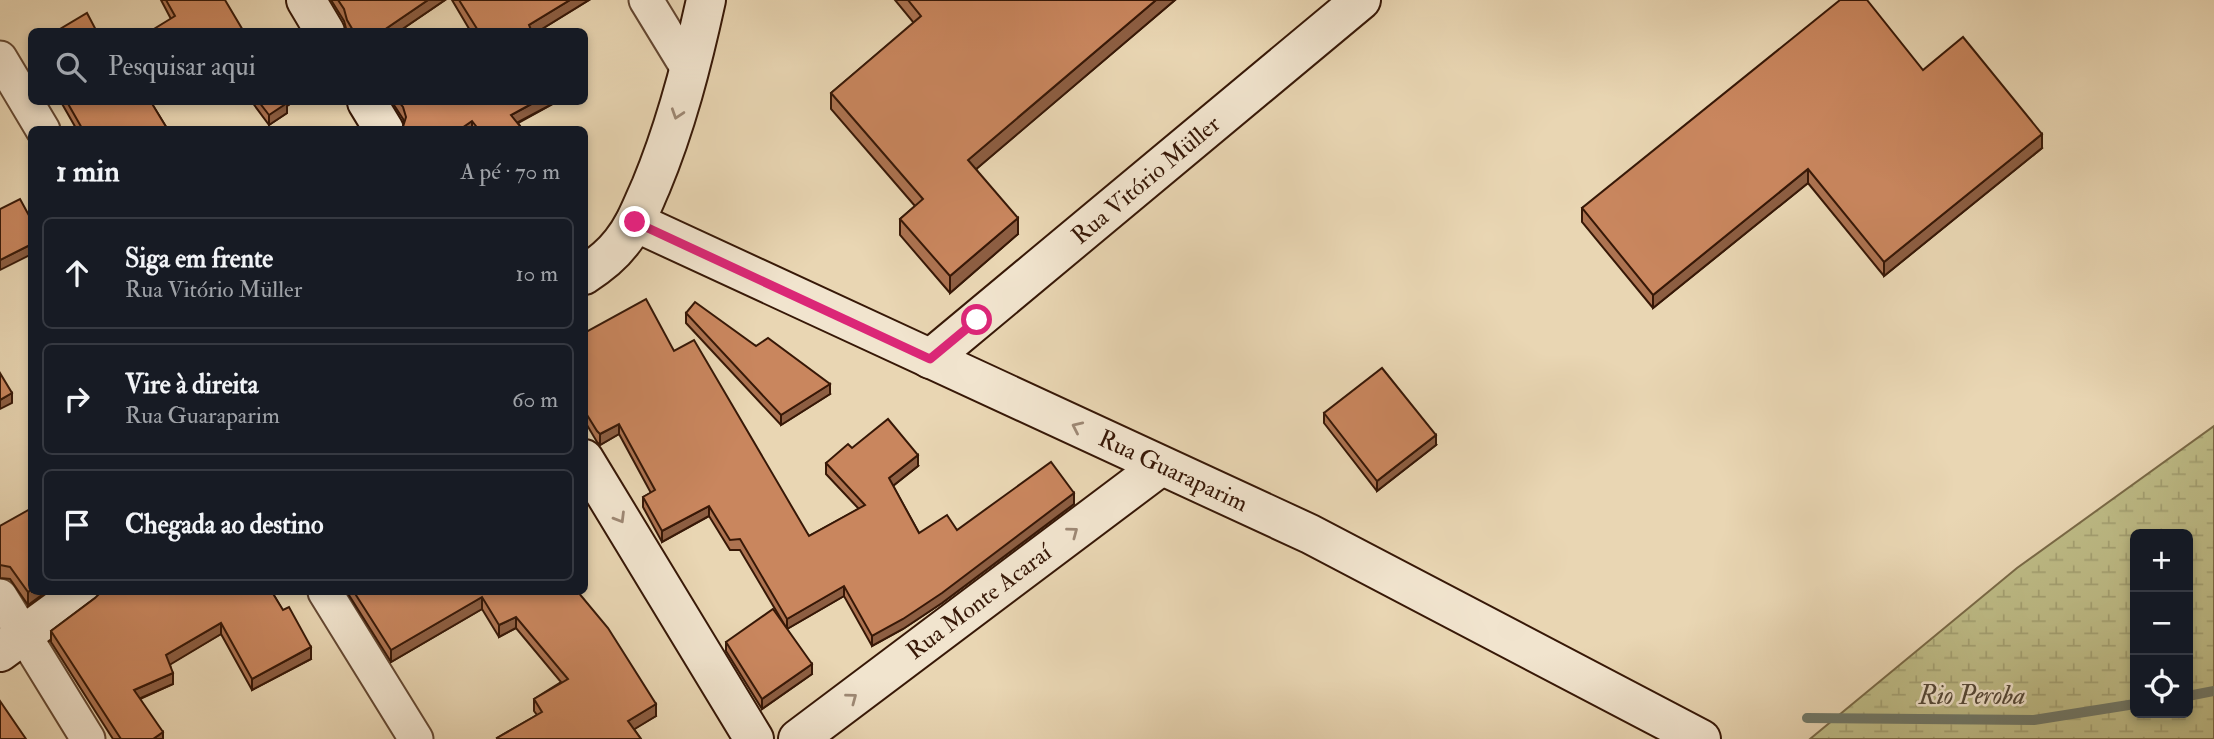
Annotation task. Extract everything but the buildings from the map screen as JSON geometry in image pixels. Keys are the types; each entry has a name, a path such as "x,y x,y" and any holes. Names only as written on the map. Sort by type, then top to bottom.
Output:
{"street":[{"path":"306,0 323,28"},
{"path":"646,0 690,72"},
{"path":"588,272 621,244 635,222 660,164 690,72 706,0"},
{"name":"Rua Vitório Müller","path":"930,359 1361,0"},
{"path":"0,58 28,105"},
{"path":"28,105 41,126"},
{"path":"369,105 382,126"},
{"name":"Rua Guaraparim","path":"635,222 1310,534 1701,739"},
{"path":"588,466 754,739"},
{"name":"Rua Monte Acaraí","path":"798,739 1161,466"},
{"path":"12,643 78,595"},
{"path":"328,595 416,739"},
{"path":"0,596 12,643 88,739"}],"green space":[{"path":"2214,426 2214,739 1810,739 2017,568"}],"waterway":[{"name":"Rio Peroba","path":"2193,695 2214,691"},
{"name":"Rio Peroba","path":"1807,718 2034,720 2130,705"}],"route":[{"path":"635,222 930,359 977,320"}]}
